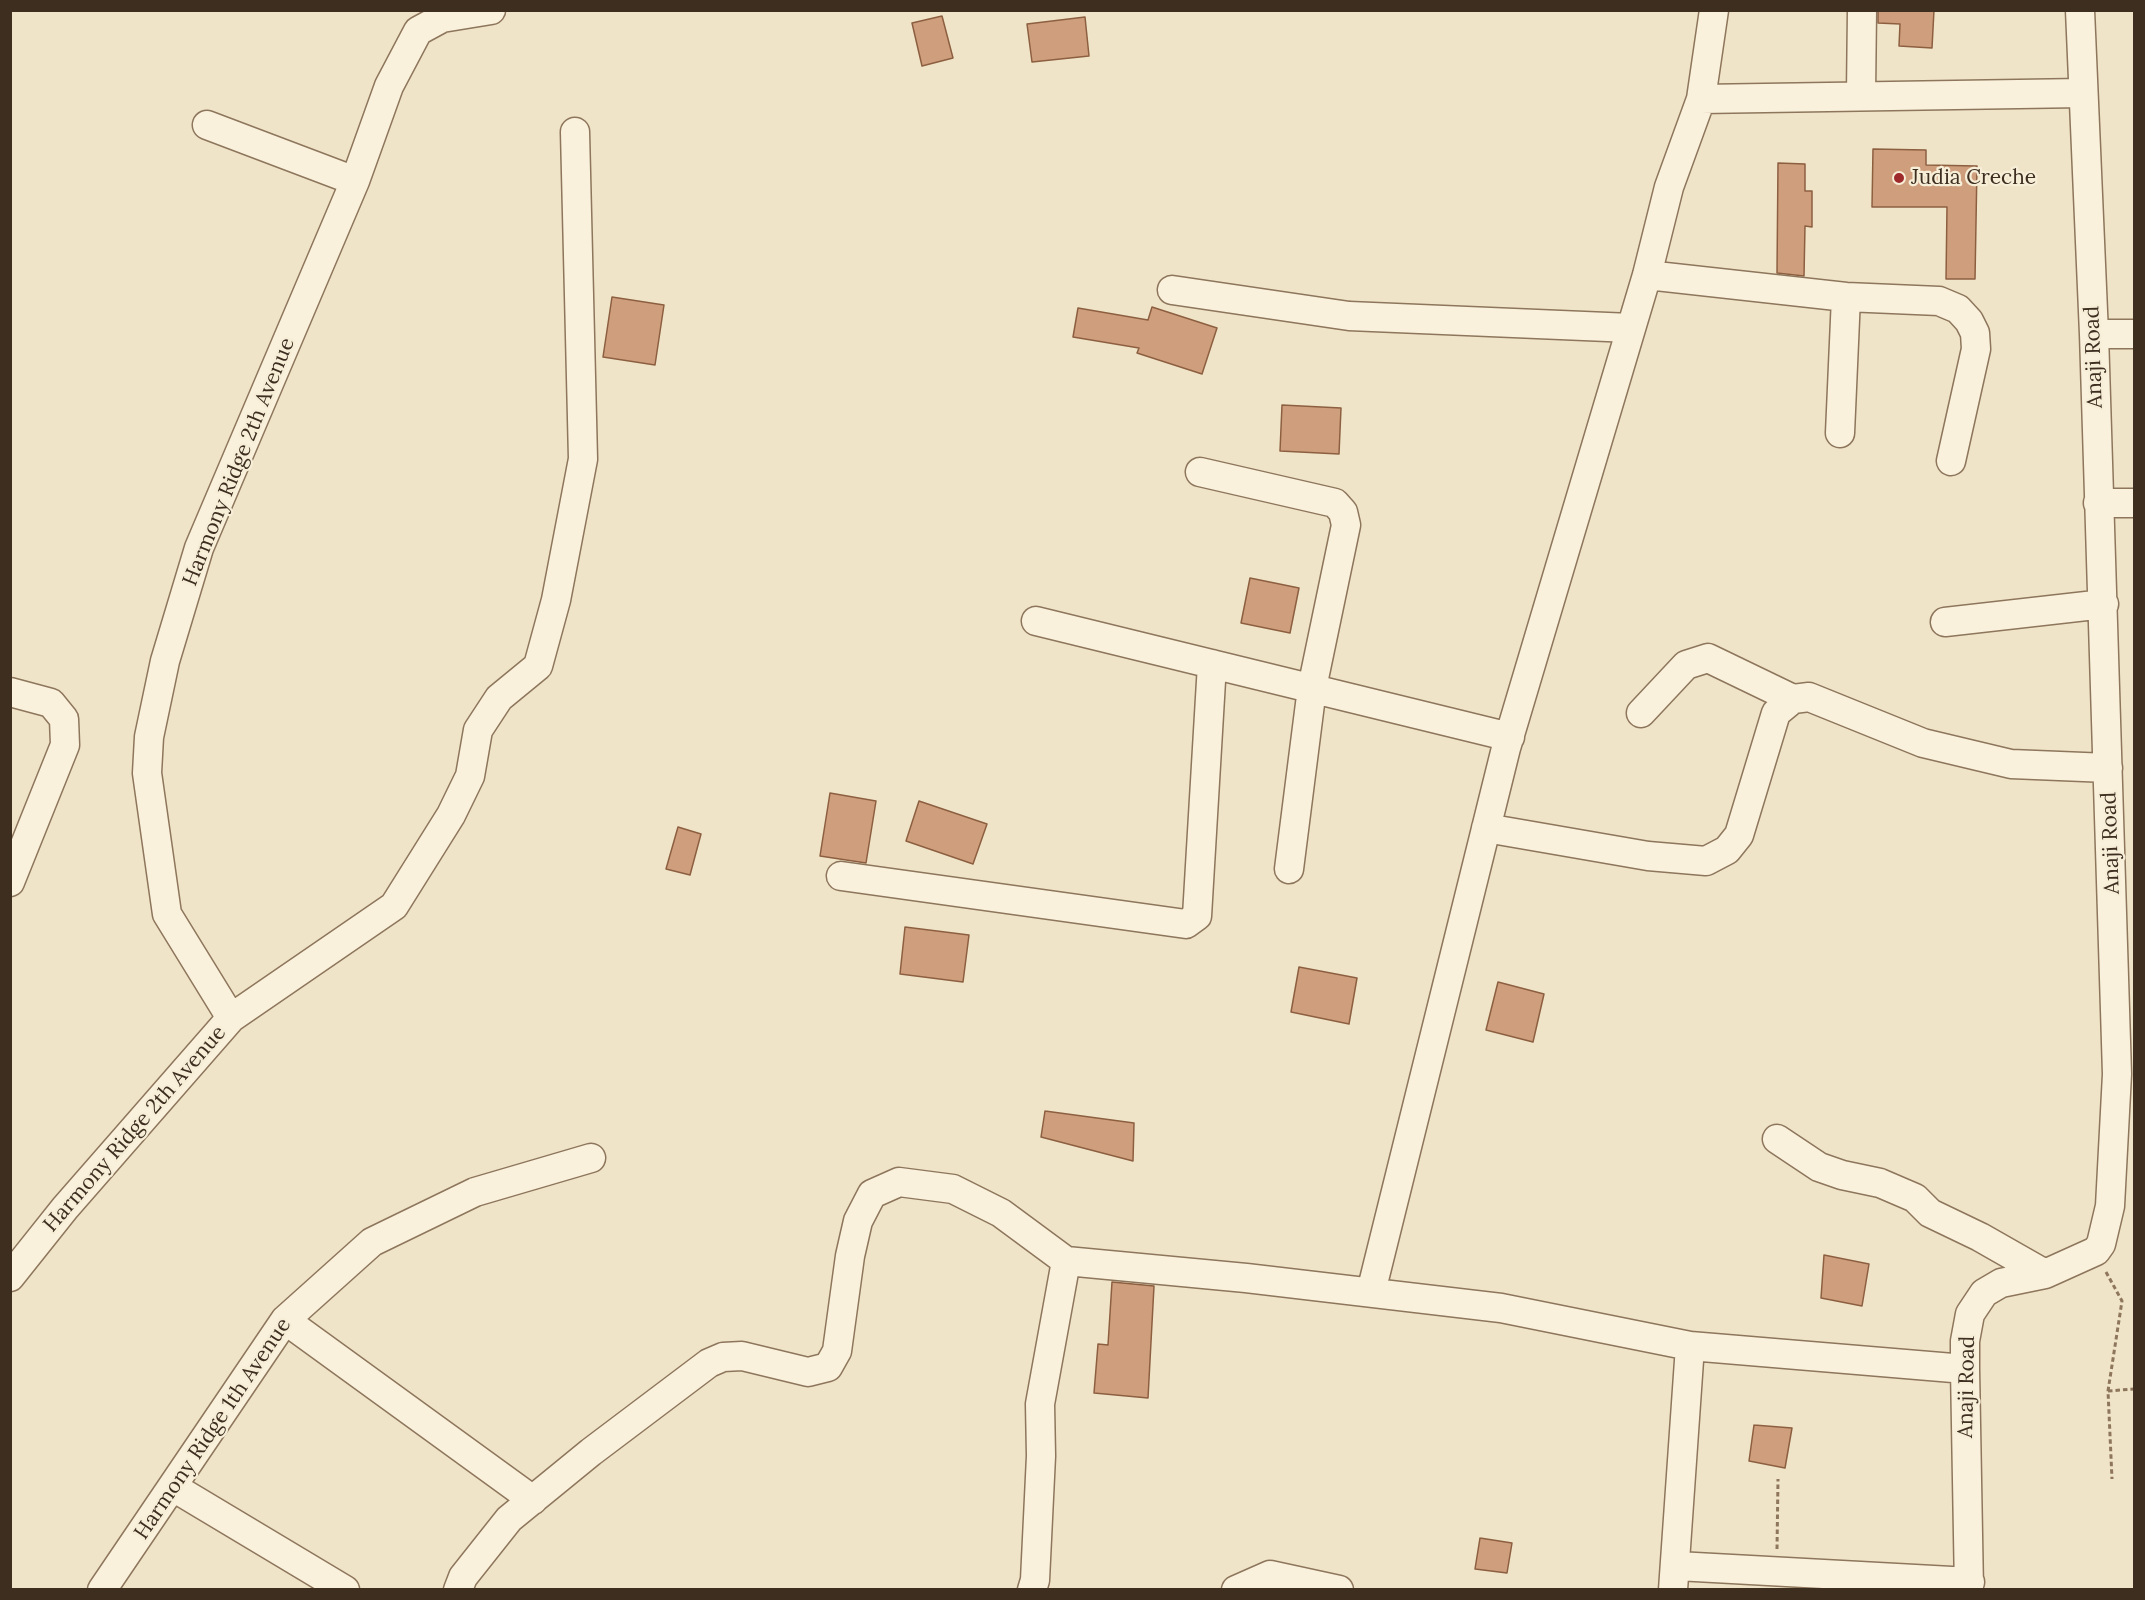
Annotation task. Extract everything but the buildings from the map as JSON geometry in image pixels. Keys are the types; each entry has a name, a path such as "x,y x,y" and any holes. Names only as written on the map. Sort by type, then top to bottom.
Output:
{"street":[{"name":"Harmony Ridge 2th Avenue","path":"10,1277 65,1208 231,1018 167,915 147,773 149,737 165,661 200,548 356,181 389,86 418,31 442,18 491,10"},
{"path":"1371,1292 1510,737 1647,275 1669,187 1701,99 1714,10"},
{"path":"1861,94 1862,10"},
{"name":"Anaji Road","path":"1969,1586 1965,1341 1970,1314 1984,1293 2001,1283 2045,1274 2096,1251 2101,1244 2110,1206 2123,895 2108,768 2104,604 2098,503 2094,334 2080,10"},
{"path":"1701,99 1861,94 2082,93"},
{"path":"207,125 356,181"},
{"path":"231,1018 394,906 452,815 470,776 478,730 499,698 538,666 556,600 583,459 575,132"},
{"path":"1647,275 1846,297 1939,302 1958,309 1969,321 1975,333 1976,349 1951,461"},
{"path":"1172,290 1349,316 1631,328"},
{"path":"1840,433 1846,297"},
{"path":"2094,334 2134,334"},
{"path":"1200,472 1335,503 1343,512 1346,525 1312,688 1289,869"},
{"path":"2098,503 2134,503"},
{"path":"1945,622 2104,604"},
{"path":"1036,621 1510,737"},
{"path":"1641,712 1686,664 1708,658 1793,699"},
{"path":"841,876 1186,924 1197,916 1212,664"},
{"path":"10,692 51,703 64,719 65,745 10,882"},
{"path":"1486,828 1648,856 1706,861 1727,850 1739,835 1776,713 1793,699 1809,697 1923,743 2011,764 2108,768"},
{"path":"1777,1139 1819,1167 1842,1176 1880,1183 1915,1198 1930,1214 1980,1237 2045,1274"},
{"name":"Harmony Ridge 1th Avenue","path":"102,1590 285,1320 372,1242 475,1192 591,1158"},
{"path":"458,1590 463,1577 509,1519 591,1452 716,1360 742,1356 808,1372 828,1367 837,1351 850,1256 858,1221 872,1194 899,1182 953,1189 1001,1213 1066,1261 1371,1292 1501,1308 1690,1346 1965,1369"},
{"path":"1032,1590 1035,1580 1041,1456 1040,1404 1066,1261"},
{"path":"285,1320 533,1500"},
{"path":"1690,1346 1675,1578 1781,1572 1969,1586"},
{"path":"173,1487 345,1590"},
{"path":"1236,1590 1270,1575 1339,1590"}],"path":[{"path":"2096,1251 2122,1301 2108,1391 2112,1479"},
{"path":"2108,1391 2134,1389"},
{"path":"1778,1479 1779,1524 1776,1545 1781,1572"}],"place":[{"name":"Judia Creche","path":"1899,178"}]}
